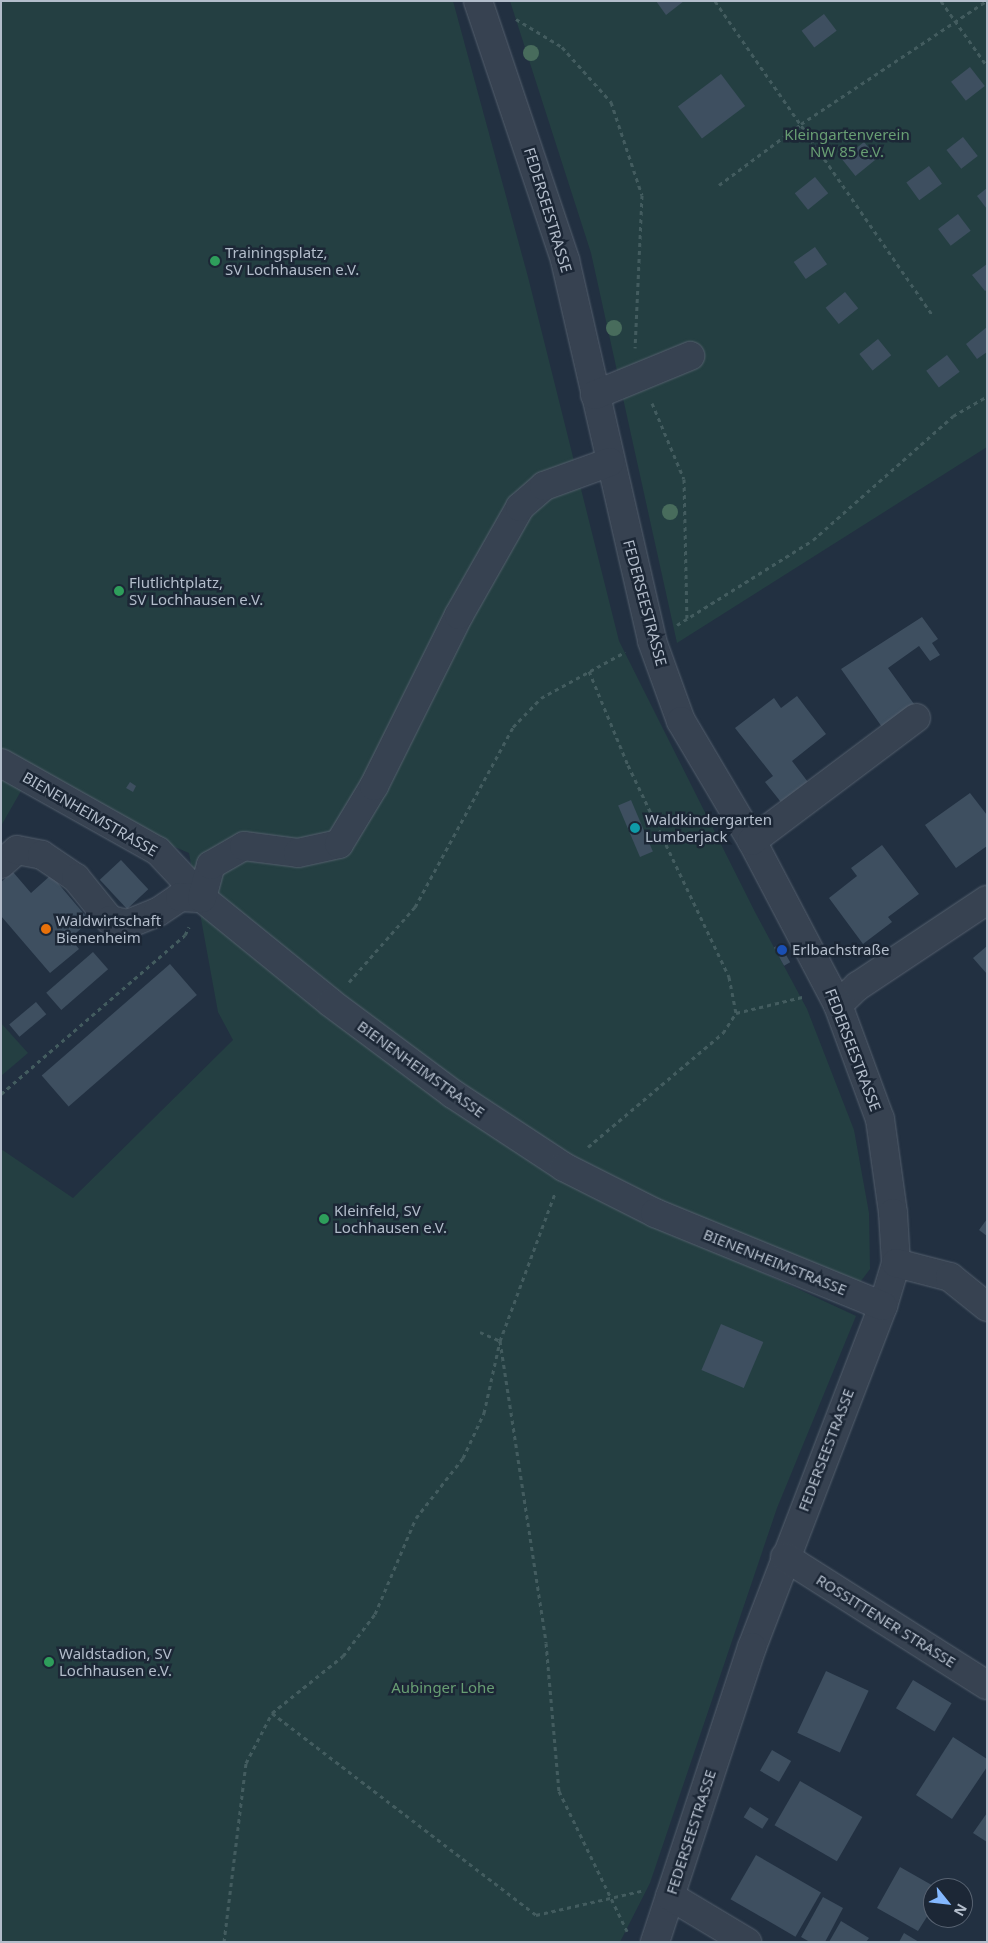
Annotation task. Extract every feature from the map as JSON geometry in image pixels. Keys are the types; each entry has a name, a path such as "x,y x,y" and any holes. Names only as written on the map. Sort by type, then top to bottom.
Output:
{"street":[{"name":"FEDERSEESTRASSE","path":"478,1 565,260 594,395 652,641 681,721 752,841 838,1005 880,1119 896,1263 883,1306 785,1557 655,1942"},
{"path":"594,395 690,356"},
{"path":"1,864 17,850 42,855 76,878 110,920 128,924 158,912 180,897 202,898 211,864 244,846 298,852 339,844 374,786 460,615 520,507 544,486 610,462"},
{"path":"752,841 916,718"},
{"name":"BIENENHEIMSTRASSE","path":"1,763 158,851 202,898 331,1003 453,1094 564,1167 655,1213 883,1306"},
{"path":"838,1005 858,986 987,900"},
{"path":"896,1263 950,1277 987,1307"},
{"name":"ROSSITTENER STRASSE","path":"785,1557 987,1684"},
{"path":"670,1896 747,1942"}],"path":[{"path":"715,1 932,314"},
{"path":"941,1 987,66"},
{"path":"719,185 801,124 986,1"},
{"path":"510,15 562,47 611,102 642,195 635,350 641,376 684,479 687,618"},
{"path":"331,1003 415,907 513,727 541,698 652,641 813,540 953,416 987,396"},
{"path":"589,672 628,765 729,977 736,1013"},
{"path":"1,1094 185,935 202,898"},
{"path":"224,1942 246,1763 272,1713 343,1656 375,1614 416,1518 462,1458 484,1413 500,1341 564,1167 722,1033 736,1013 799,997 838,1005"},
{"path":"480,1332 500,1341"},
{"path":"500,1341 546,1643 559,1790 608,1896 628,1934"},
{"path":"272,1713 536,1915 608,1896 653,1889 670,1896"}],"green space":[{"name":"Aubinger Lohe","path":"1,1 453,1 528,277 619,641 755,912 807,1009 854,1130 869,1213 870,1269 858,1285 559,1178 856,1316 777,1508 650,1883 620,1942 1,1942 1,1149 73,1198 233,1040 218,1012 189,853 25,784 1,826"},
{"name":"Kleingartenverein NW 85 e.V.","path":"510,1 987,1 987,447 677,643 591,253"},
{"path":"1,1023 28,1053 1,1076"}],"building":[{"path":"656,1 684,1 666,15"},
{"path":"824,14 837,31 814,48 802,31"},
{"path":"970,67 985,86 966,101 951,82"},
{"path":"721,74 745,106 702,138 678,106"},
{"path":"963,137 978,156 961,169 946,150"},
{"path":"864,142 877,158 855,176 842,160"},
{"path":"929,166 942,184 919,200 906,182"},
{"path":"815,177 828,193 808,210 795,193"},
{"path":"987,188 987,209 977,196"},
{"path":"958,214 971,231 951,246 938,229"},
{"path":"815,247 827,264 806,279 794,262"},
{"path":"987,264 987,290 985,291 972,275"},
{"path":"845,292 858,308 839,324 826,308"},
{"path":"987,327 987,352 977,359 966,344"},
{"path":"878,339 891,355 873,370 859,354"},
{"path":"947,355 960,372 939,387 926,371"},
{"path":"922,617 938,639 932,643 940,655 930,661 919,646 888,668 914,704 882,727 841,669"},
{"path":"797,696 826,734 792,761 811,786 784,806 765,782 773,776 735,728 774,698 781,708"},
{"path":"130,782 136,786 133,792 126,788"},
{"path":"970,793 987,815 987,846 956,868 925,825"},
{"name":"Waldkindergarten Lumberjack","path":"631,800 653,852 640,857 618,805"},
{"path":"882,845 919,894 888,917 892,922 863,944 829,898 857,876 851,868"},
{"path":"121,860 148,889 127,909 100,880"},
{"name":"Waldwirtschaft Bienenheim","path":"13,872 31,893 51,875 90,921 70,938 79,949 50,973 1,916 1,882"},
{"path":"780,944 790,962 784,966 774,947"},
{"path":"987,946 987,974 973,958"},
{"path":"93,952 108,969 61,1010 46,993"},
{"path":"170,964 197,995 69,1106 42,1076"},
{"path":"36,1002 46,1014 19,1037 9,1024"},
{"path":"987,1219 987,1236 979,1230"},
{"path":"721,1324 763,1342 744,1388 701,1370"},
{"path":"826,1671 869,1691 840,1752 797,1733"},
{"path":"913,1680 952,1703 935,1731 896,1708"},
{"path":"953,1737 987,1759 987,1767 952,1819 916,1795"},
{"path":"772,1750 791,1761 779,1782 760,1771"},
{"path":"800,1781 862,1817 837,1861 774,1825"},
{"path":"750,1807 769,1819 762,1829 744,1817"},
{"path":"987,1813 987,1842 973,1833"},
{"path":"756,1855 821,1892 795,1937 730,1899"},
{"path":"900,1867 923,1880 923,1923 918,1931 877,1908"},
{"path":"823,1897 843,1908 825,1942 810,1942 801,1937"},
{"path":"841,1921 869,1938 866,1942 829,1942"},
{"path":"904,1933 919,1942 899,1942"}],"place":[{"name":"Trainingsplatz, SV Lochhausen e.V.","path":"215,261"},
{"name":"Flutlichtplatz, SV Lochhausen e.V.","path":"119,591"},
{"name":"Waldkindergarten Lumberjack","path":"635,828"},
{"name":"Waldwirtschaft Bienenheim","path":"46,929"},
{"name":"Erlbachstraße","path":"782,950"},
{"name":"Kleinfeld, SV Lochhausen e.V.","path":"324,1219"},
{"name":"Waldstadion, SV Lochhausen e.V.","path":"49,1662"}]}
